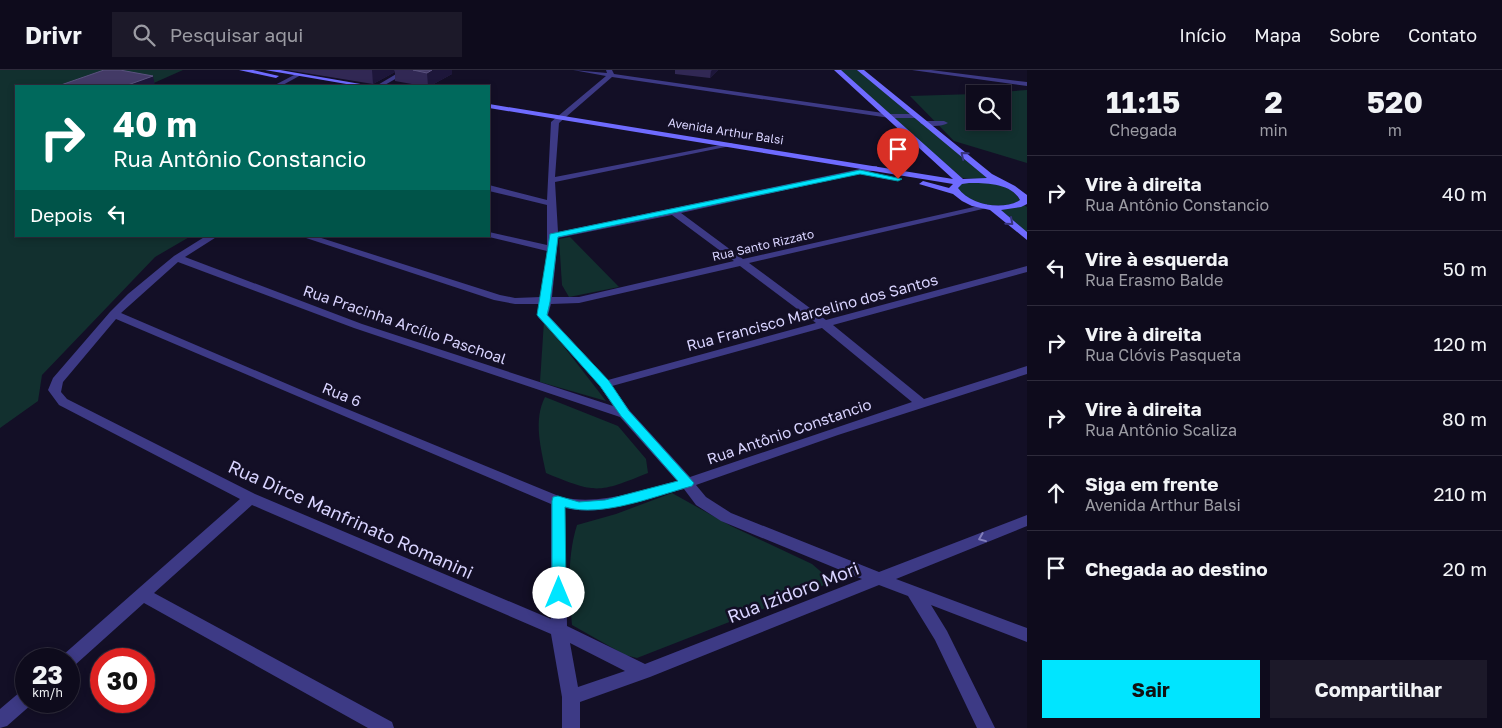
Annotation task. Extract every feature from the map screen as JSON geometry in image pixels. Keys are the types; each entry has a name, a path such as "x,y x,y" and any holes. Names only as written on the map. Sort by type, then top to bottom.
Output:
{"main road":[{"path":"242,70 362,85"},
{"path":"268,70 338,85"},
{"path":"837,70 890,116 960,182 953,188 954,192"},
{"path":"860,70 989,176 1025,200 1014,207 988,207"},
{"name":"Avenida Arthur Balsi","path":"492,109 918,182 954,192 969,201 988,207"},
{"name":"Avenida Arthur Balsi","path":"557,120 731,145 960,182 980,180 1003,184"},
{"path":"988,207 1027,237"}],"street":[{"path":"381,85 408,70"},
{"path":"576,70 610,72 890,116 915,116"},
{"path":"915,70 1026,84"},
{"path":"610,72 557,120 551,180 553,236 550,249 546,302 542,315 605,384 625,414 688,483 701,501 726,517 811,553 1027,635"},
{"path":"278,85 295,76"},
{"path":"924,123 944,123"},
{"path":"551,180 731,145"},
{"path":"553,236 674,212 874,168"},
{"path":"490,188 553,204"},
{"name":"Rua Santo Rizzato","path":"308,237 498,298 515,301 546,302 579,300 988,207"},
{"path":"674,212 823,323 922,404"},
{"path":"490,235 550,249"},
{"path":"114,314 177,258 211,237"},
{"name":"Rua Pracinha Arcílio Paschoal","path":"177,258 363,328 625,414"},
{"name":"Rua Francisco Marcelino dos Santos","path":"605,384 823,323 1027,269"},
{"name":"Rua Dirce Manfrinato Romanini","path":"114,314 54,387 55,394 63,402 250,498 559,630 644,672"},
{"name":"Rua 6","path":"114,314 309,398 558,501"},
{"name":"Rua Antônio Constancio","path":"558,501 579,506 605,504 688,483 833,432 1027,370"},
{"path":"80,650 250,498"},
{"path":"558,501 559,630 571,697 571,728"},
{"name":"Rua Izidoro Mori","path":"571,697 644,672 1027,520"},
{"path":"913,591 941,636 986,728"},
{"path":"144,595 385,728"},
{"path":"0,720 15,707"}],"green space":[{"path":"0,70 183,70 149,85 15,85 15,237 189,237 155,257 42,375 38,401 0,428"},
{"path":"838,70 859,70 994,180 962,178"},
{"path":"1027,90 1027,163 954,141 910,96 966,94 966,130 1011,130 1011,91"},
{"path":"960,183 991,183 1005,187 1011,190 1021,202 995,206 980,203 956,191"},
{"path":"1024,205 1027,207 1027,233 995,208"},
{"path":"570,237 619,287 569,297 562,285 559,239"},
{"path":"544,321 606,401 540,382"},
{"path":"545,397 618,426 646,459 648,473 607,487 588,488 546,473 539,435 539,415"},
{"path":"672,493 731,526 812,564 826,576 827,584 637,658 625,655 572,625 570,562 577,525 616,514"}],"building":[{"path":"104,70 120,70 153,76 128,85 61,85"},
{"path":"413,70 432,70 427,73"}],"route":[{"path":"559,593 558,501 579,506 605,504 688,483 625,414 605,384 542,315 546,302 550,249 553,236 860,172 898,179"}]}
